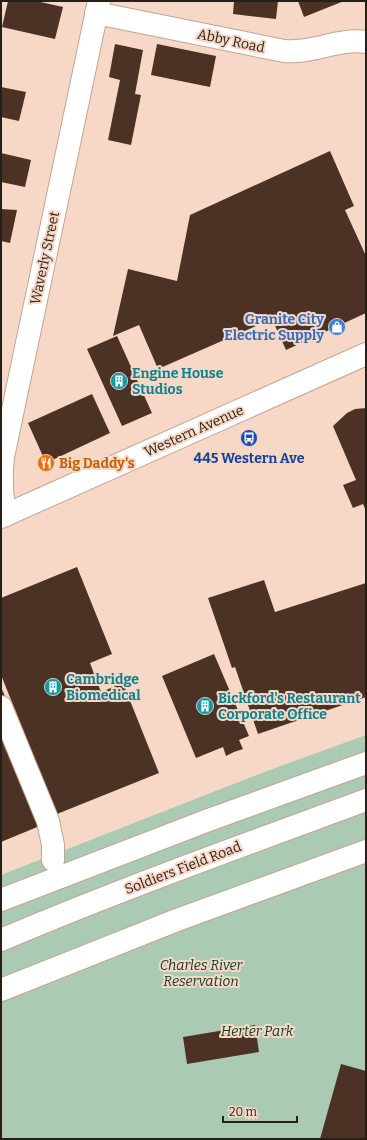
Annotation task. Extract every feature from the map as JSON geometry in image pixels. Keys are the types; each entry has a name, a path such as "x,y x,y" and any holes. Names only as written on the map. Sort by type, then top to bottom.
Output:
{"main road":[{"name":"Abby Road","path":"98,7 284,52 301,52 343,42 366,42"},
{"name":"Waverly Street","path":"3,516 1,486 3,457 98,7"},
{"name":"Western Avenue","path":"3,516 366,354"},
{"path":"1,707 48,822 53,846 53,860"},
{"path":"1,900 185,829 366,763"},
{"name":"Soldiers Field Road","path":"1,940 68,912 185,867 366,800"},
{"path":"1,990 177,920 366,851"}],"green space":[{"name":"Charles River Reservation","path":"366,735 366,1139 1,1139 1,875 267,771"}],"building":[{"path":"8,1 36,1 63,7 55,39 2,27"},
{"path":"234,1 278,1 276,19 233,14"},
{"path":"298,1 344,1 304,17"},
{"path":"115,44 143,50 135,94 141,95 131,145 108,140 120,80 109,77"},
{"path":"157,44 216,56 210,87 151,75"},
{"path":"1,87 26,92 19,121 1,117"},
{"path":"330,151 354,206 345,210 366,256 366,313 286,350 272,319 158,369 139,325 113,336 128,269 177,281 190,215"},
{"path":"1,153 31,160 25,187 1,182"},
{"path":"1,209 17,210 10,243 1,241"},
{"name":"Engine House Studios","path":"117,336 152,413 122,426 87,349"},
{"path":"92,394 110,433 46,463 28,423"},
{"path":"366,408 366,511 363,504 353,508 343,485 356,480 333,426 347,413 355,409"},
{"name":"Cambridge Biomedical","path":"77,567 112,654 90,663 101,692 123,683 159,773 57,814 1,675 1,598"},
{"path":"264,580 275,612 366,583 366,697 258,734 235,667 232,668 208,598"},
{"name":"Bickford's Restaurant Corporate Office","path":"214,654 249,736 239,740 243,749 226,756 223,747 196,758 162,676"},
{"path":"1,687 7,701 1,703"},
{"path":"1,724 42,825 1,842"},
{"path":"255,1025 259,1052 187,1064 183,1037"},
{"path":"341,1064 366,1071 366,1139 320,1139"}],"place":[{"name":"Granite City Electric Supply","path":"337,327"},
{"name":"Engine House Studios","path":"119,381"},
{"name":"445 Western Ave","path":"249,438"},
{"name":"Big Daddy's","path":"46,463"},
{"name":"Cambridge Biomedical","path":"53,687"},
{"name":"Bickford's Restaurant Corporate Office","path":"205,706"}],"park label":[{"name":"Herter Park","path":"257,1031"}]}
